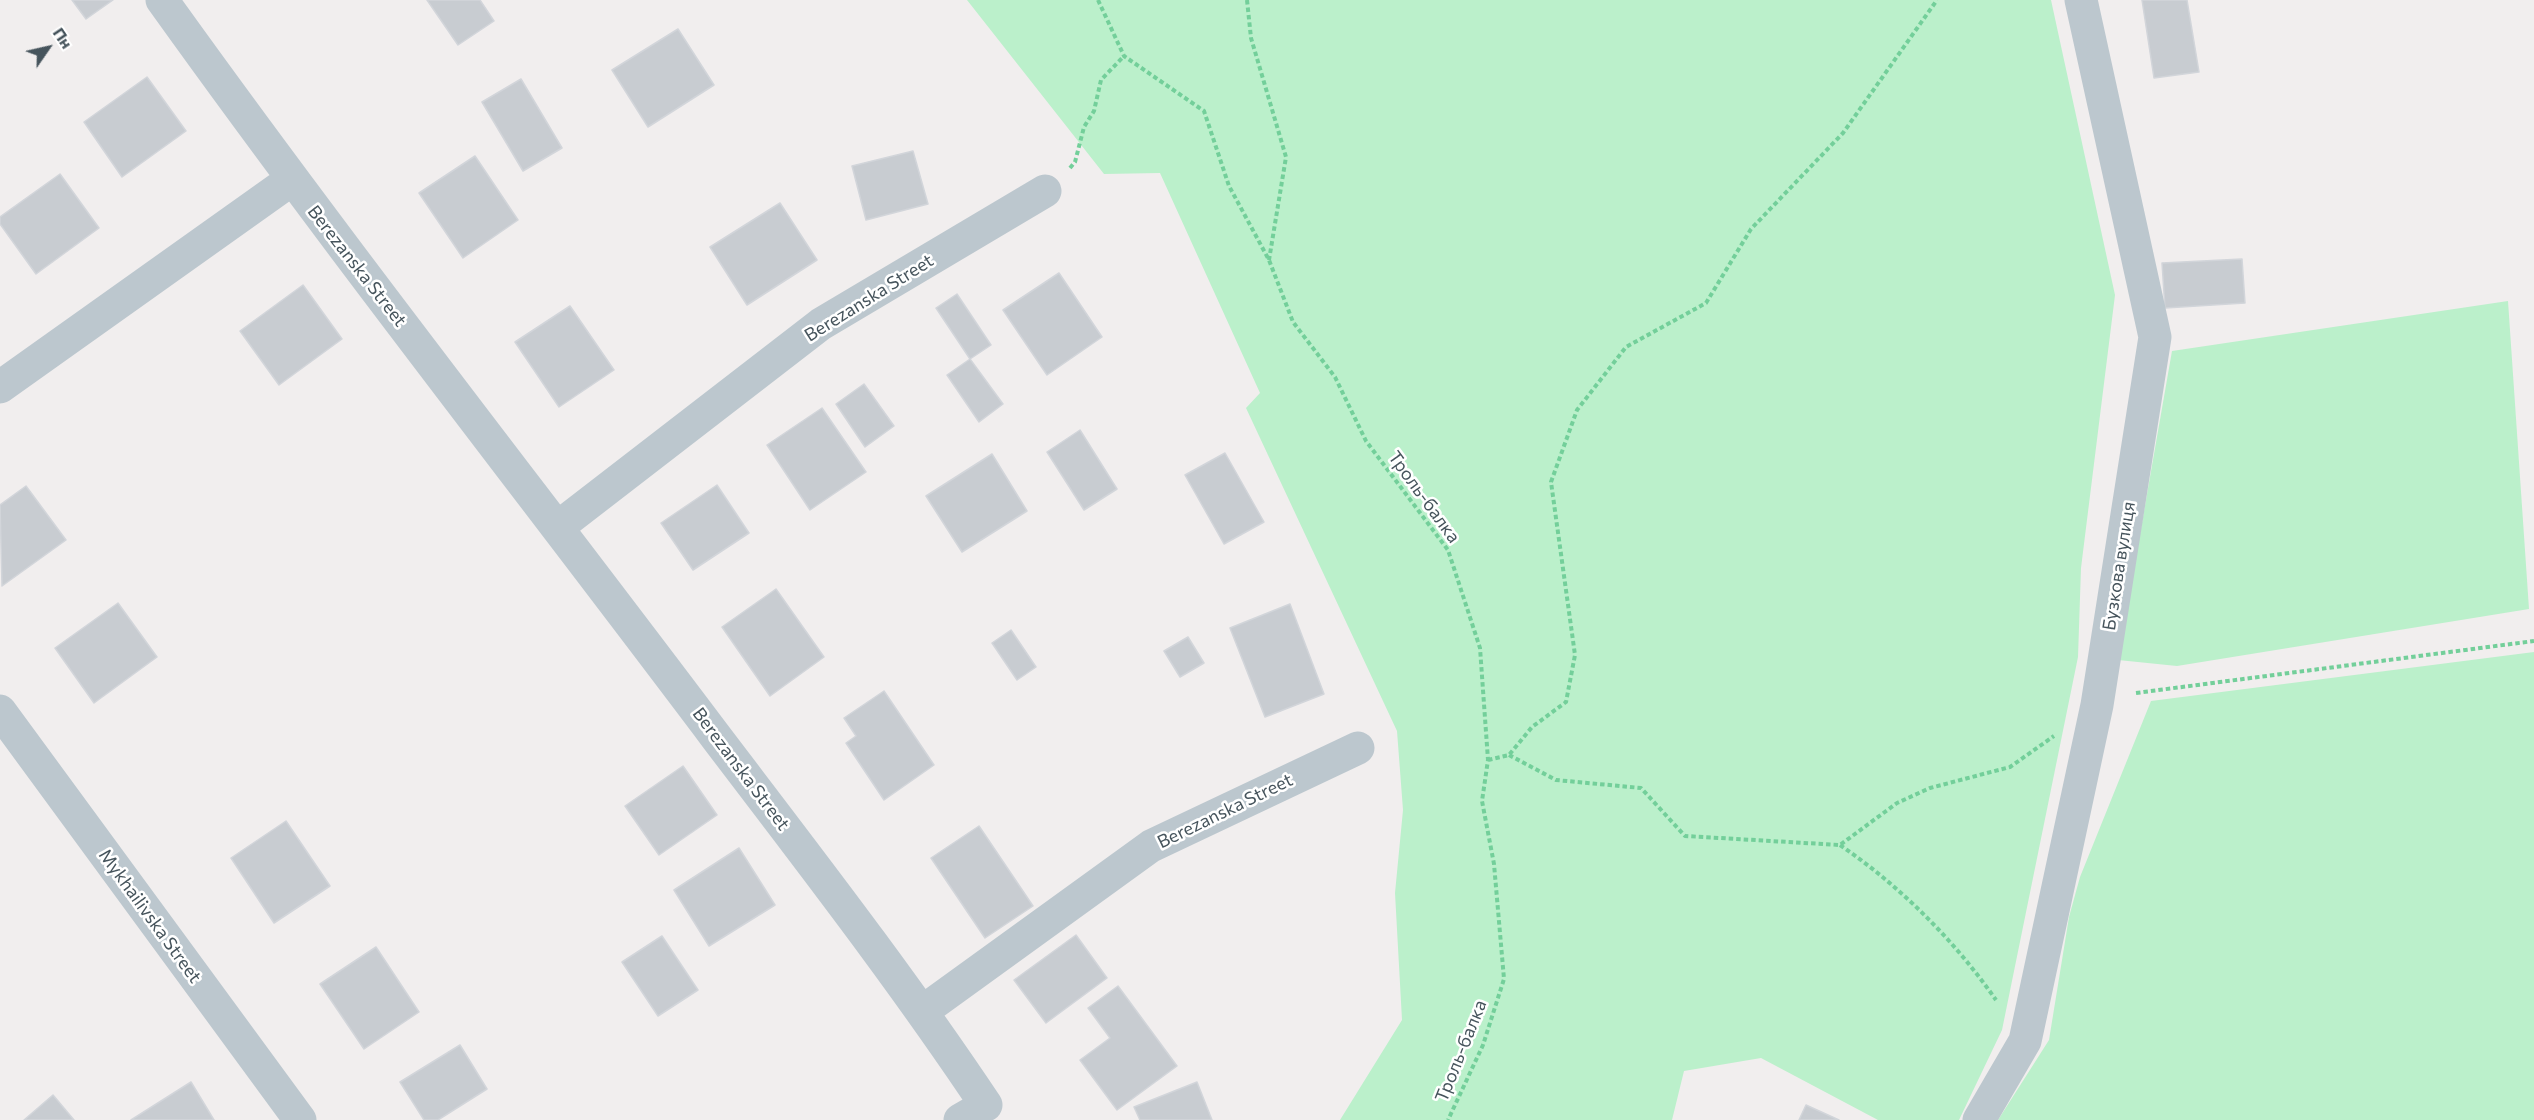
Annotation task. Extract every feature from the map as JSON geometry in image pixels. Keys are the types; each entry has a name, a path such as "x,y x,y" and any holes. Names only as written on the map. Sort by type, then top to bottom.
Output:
{"street":[{"name":"Berezanska Street","path":"162,0 291,180 558,527 923,1011 981,1115"},
{"name":"Бузкова вулиця","path":"1979,1120 2025,1041 2097,705 2155,337 2081,0"},
{"path":"0,387 291,180"},
{"name":"Berezanska Street","path":"558,527 821,324 1045,191"},
{"name":"Mykhailivska Street","path":"0,711 290,1114"},
{"name":"Berezanska Street","path":"923,1011 1151,846 1358,748"}],"path":[{"path":"1045,191 1075,162 1084,127 1094,111 1101,80 1124,56 1098,0"},
{"path":"1247,0 1251,38 1286,157 1269,260"},
{"path":"1488,760 1509,755 1532,727 1566,702 1575,655 1551,482 1577,410 1626,347 1707,303 1751,229 1844,133 1937,0"},
{"name":"Троль-балка","path":"1124,56 1204,111 1229,186 1269,260 1293,322 1335,378 1366,441 1448,550 1480,648 1488,760 1482,801 1494,864 1504,979 1483,1045 1448,1120"},
{"path":"1840,845 1897,803 1930,788 2010,767 2097,705 2131,693 2534,641"},
{"path":"1509,755 1556,780 1641,789 1685,836 1840,845 1869,865 1935,925 1979,976 2025,1041"}],"green space":[{"path":"967,0 2051,0 2115,295 2081,568 2078,657 2002,1030 1959,1120 1878,1120 1761,1058 1684,1071 1672,1120 1340,1120 1402,1020 1395,893 1403,810 1397,731 1246,408 1260,393 1160,173 1104,174"},
{"path":"2508,301 2529,609 2177,666 2118,660 2172,351"},
{"path":"2534,652 2534,1120 1998,1120 2049,1040 2069,917 2080,877 2151,701"}],"building":[{"path":"72,0 113,0 86,19"},
{"path":"427,0 480,0 494,21 458,45"},
{"path":"2142,0 2187,0 2199,72 2154,78"},
{"path":"678,29 714,85 648,127 612,70"},
{"path":"147,77 186,131 122,177 84,122"},
{"path":"521,79 562,148 523,171 482,102"},
{"path":"913,151 928,204 866,220 852,166"},
{"path":"475,156 518,220 463,258 419,193"},
{"path":"60,174 99,228 36,274 0,224 0,217"},
{"path":"780,203 817,260 747,305 710,247"},
{"path":"2242,259 2245,303 2165,308 2162,263"},
{"path":"1059,273 1102,337 1047,375 1003,310"},
{"path":"303,285 342,339 279,385 240,331"},
{"path":"957,294 991,345 970,359 936,308"},
{"path":"570,306 614,370 559,407 515,342"},
{"path":"970,359 1003,404 979,422 947,375"},
{"path":"864,384 894,426 865,447 836,404"},
{"path":"822,408 866,472 810,510 767,445"},
{"path":"1080,430 1117,489 1084,510 1047,452"},
{"path":"1225,453 1264,522 1224,544 1185,475"},
{"path":"992,454 1027,511 962,552 926,496"},
{"path":"717,485 749,533 693,570 661,523"},
{"path":"26,486 66,540 2,586 0,505"},
{"path":"776,589 824,657 770,696 722,627"},
{"path":"118,603 157,657 94,703 55,648"},
{"path":"1290,604 1324,694 1265,717 1230,628"},
{"path":"1011,630 1036,667 1017,680 992,643"},
{"path":"1188,637 1204,663 1180,677 1164,651"},
{"path":"884,691 934,765 884,800 846,743 856,736 844,718"},
{"path":"683,766 717,815 659,855 625,806"},
{"path":"286,821 330,886 274,923 231,858"},
{"path":"979,826 1033,906 985,938 931,858"},
{"path":"739,848 775,905 709,946 674,890"},
{"path":"1076,935 1107,978 1046,1023 1014,980"},
{"path":"662,936 698,990 658,1016 622,962"},
{"path":"376,947 419,1012 364,1049 320,984"},
{"path":"1118,986 1177,1066 1117,1110 1080,1060 1110,1038 1088,1008"},
{"path":"460,1045 487,1089 438,1120 424,1120 400,1082"},
{"path":"191,1082 214,1120 131,1120"},
{"path":"1197,1082 1212,1120 1140,1120 1134,1107"},
{"path":"53,1095 74,1120 24,1120"},
{"path":"1806,1105 1839,1120 1799,1120"}]}
